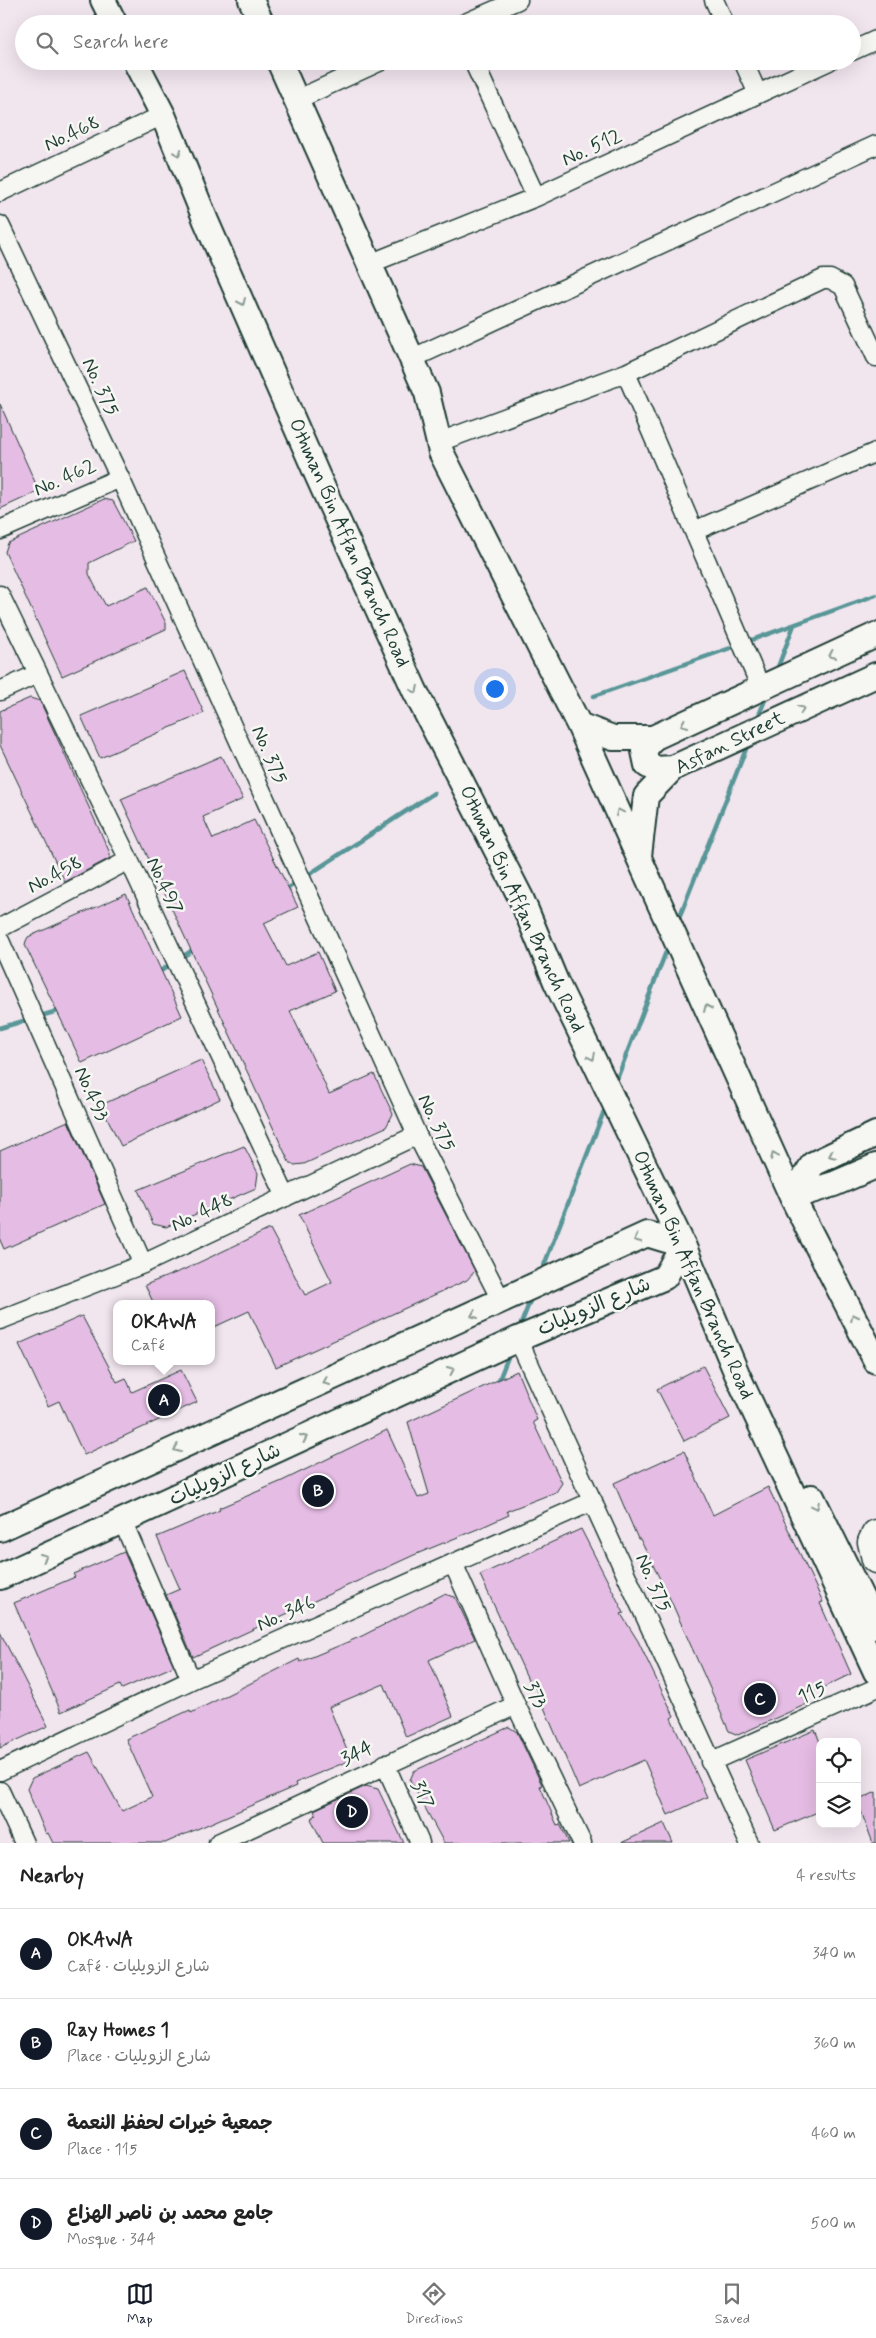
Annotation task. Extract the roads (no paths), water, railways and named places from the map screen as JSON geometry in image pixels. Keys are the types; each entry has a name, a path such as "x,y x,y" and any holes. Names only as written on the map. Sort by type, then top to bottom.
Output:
{"main road":[{"path":"103,0 110,15"},
{"path":"251,0 258,15"},
{"name":"Othman Bin Affan Branch Road","path":"140,70 163,115 310,459 415,691 521,898 556,982 683,1245 736,1374 876,1672"},
{"path":"283,70 428,393 441,452 579,725 792,1197 874,1359"},
{"name":"Asfan Street","path":"579,725 613,738 654,738 876,635"},
{"name":"Asfan Street","path":"639,856 646,796 673,768 876,674"},
{"path":"654,738 644,751 648,765 654,769 673,768"},
{"path":"792,1197 813,1164 876,1134"},
{"path":"792,1197 834,1184 876,1166"},
{"name":"شارع الزويليات","path":"0,1529 502,1302 647,1234 683,1245 665,1277 518,1339 0,1577"},
{"path":"736,1374 812,1497 876,1627"}],"street":[{"path":"484,15 518,0"},
{"path":"714,0 722,15"},
{"path":"861,47 876,40"},
{"path":"296,100 361,70"},
{"path":"477,70 536,197"},
{"path":"747,70 758,94"},
{"name":"No. 512","path":"369,264 536,197 810,70"},
{"name":"No.468","path":"0,192 163,115"},
{"path":"412,359 876,145"},
{"name":"No. 375","path":"0,225 120,478 417,1135 502,1302"},
{"path":"438,442 626,373 823,279 830,279 843,286 876,357"},
{"path":"626,373 761,688"},
{"path":"694,531 876,452"},
{"name":"No. 462","path":"0,530 120,478"},
{"name":"No.497","path":"0,595 129,860 286,1197"},
{"path":"0,691 37,674"},
{"name":"No.458","path":"0,928 129,860"},
{"name":"No.493","path":"0,942 143,1264"},
{"name":"No. 448","path":"0,1320 143,1264 417,1135"},
{"name":"No. 375","path":"518,1339 710,1762 749,1843"},
{"name":"No. 346","path":"0,1771 192,1680 593,1502"},
{"path":"122,1522 192,1680"},
{"name":"373","path":"453,1563 516,1705 582,1843"},
{"name":"115","path":"710,1762 876,1688"},
{"name":"344","path":"218,1843 385,1764 516,1705"},
{"name":"317","path":"385,1764 420,1843"},
{"path":"0,1791 24,1843"}],"waterway":[{"path":"746,642 876,595"},
{"path":"776,672 794,625"},
{"path":"594,696 739,645"},
{"path":"757,720 767,695"},
{"path":"677,923 748,744"},
{"path":"305,877 434,793"},
{"path":"284,891 299,881"},
{"path":"615,1084 669,944"},
{"path":"179,959 196,948"},
{"path":"156,974 173,963"},
{"path":"37,1017 61,1010"},
{"path":"0,1028 30,1019"},
{"path":"541,1273 606,1106"},
{"path":"519,1329 532,1296"},
{"path":"497,1385 510,1352"}],"place":[{"name":"OKAWA","path":"164,1400"},
{"name":"Ray Homes 1","path":"318,1491"},
{"name":"جمعية خيرات لحفظ النعمة","path":"760,1699"},
{"name":"جامع محمد بن ناصر الهزاع","path":"352,1812"}]}
